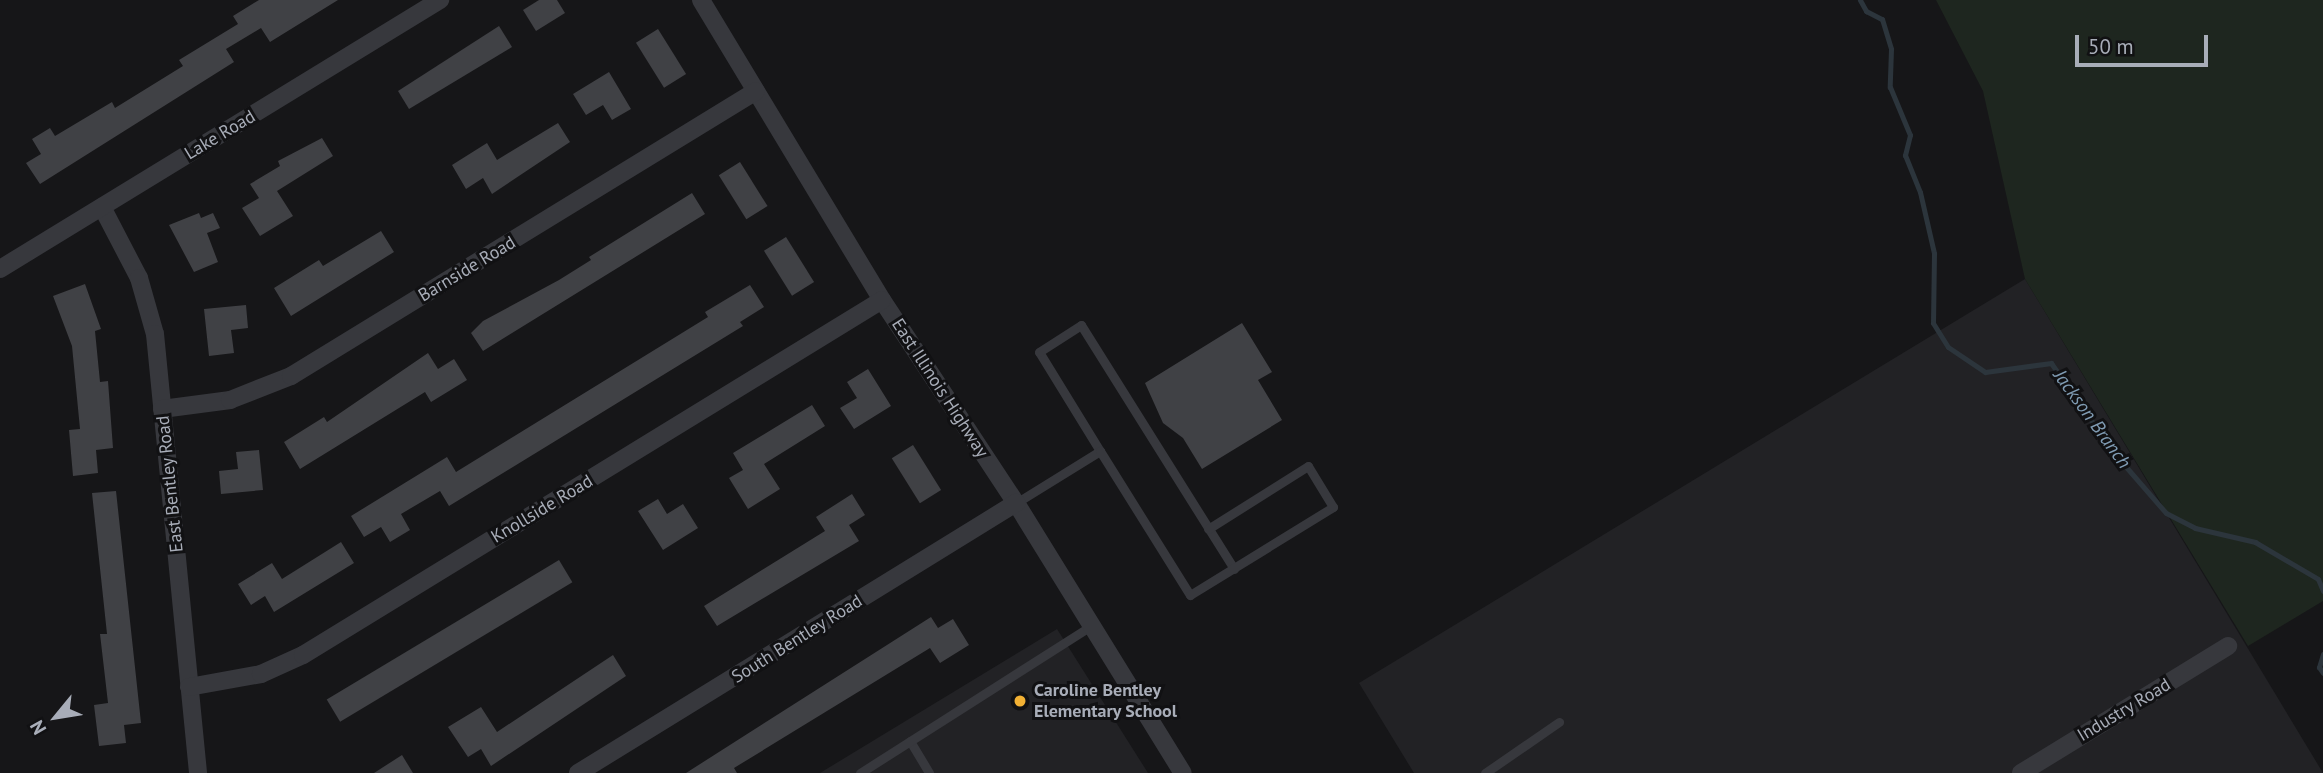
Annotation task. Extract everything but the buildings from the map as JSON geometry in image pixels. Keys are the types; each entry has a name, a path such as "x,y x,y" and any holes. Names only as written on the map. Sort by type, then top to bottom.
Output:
{"street":[{"name":"Lake Road","path":"0,269 440,0"},
{"name":"East Illinois Highway","path":"701,0 882,300 1016,503 1183,773"},
{"name":"Barnside Road","path":"162,409 230,400 291,376 756,91"},
{"name":"East Bentley Road","path":"102,206 129,254 146,298 155,334 198,773"},
{"name":"Knollside Road","path":"189,687 261,674 303,655 882,300"},
{"name":"South Bentley Road","path":"578,773 1016,503"},
{"name":"Industry Road","path":"2021,773 2228,646"}],"lane":[{"path":"1208,529 1308,466 1333,507 1234,569 1190,595 1038,352 1081,325 1208,529 1234,569"},
{"path":"1016,503 1100,451"},
{"path":"860,773 875,769 910,741 1092,625"},
{"path":"1485,773 1559,722"},
{"path":"910,741 929,773"}],"shaded area":[{"path":"1936,0 2323,0 2323,601 2248,646 2025,279 1983,91"},
{"path":"2025,279 2323,773 1414,773 1359,683"},
{"name":"Caroline Bentley Elementary School","path":"1057,629 1148,773 820,773"}],"waterway":[{"name":"Jackson Branch","path":"1860,0 1866,11 1882,19 1891,49 1890,87 1910,135 1905,155 1920,192 1934,253 1933,323 1948,347 1985,372 2051,363 2114,453 2166,513 2195,528 2255,542 2318,579 2323,591"},
{"name":"Jackson Branch","path":"2323,654 2319,667 2323,673"}],"place":[{"name":"Caroline Bentley Elementary School","path":"1020,701"}]}
